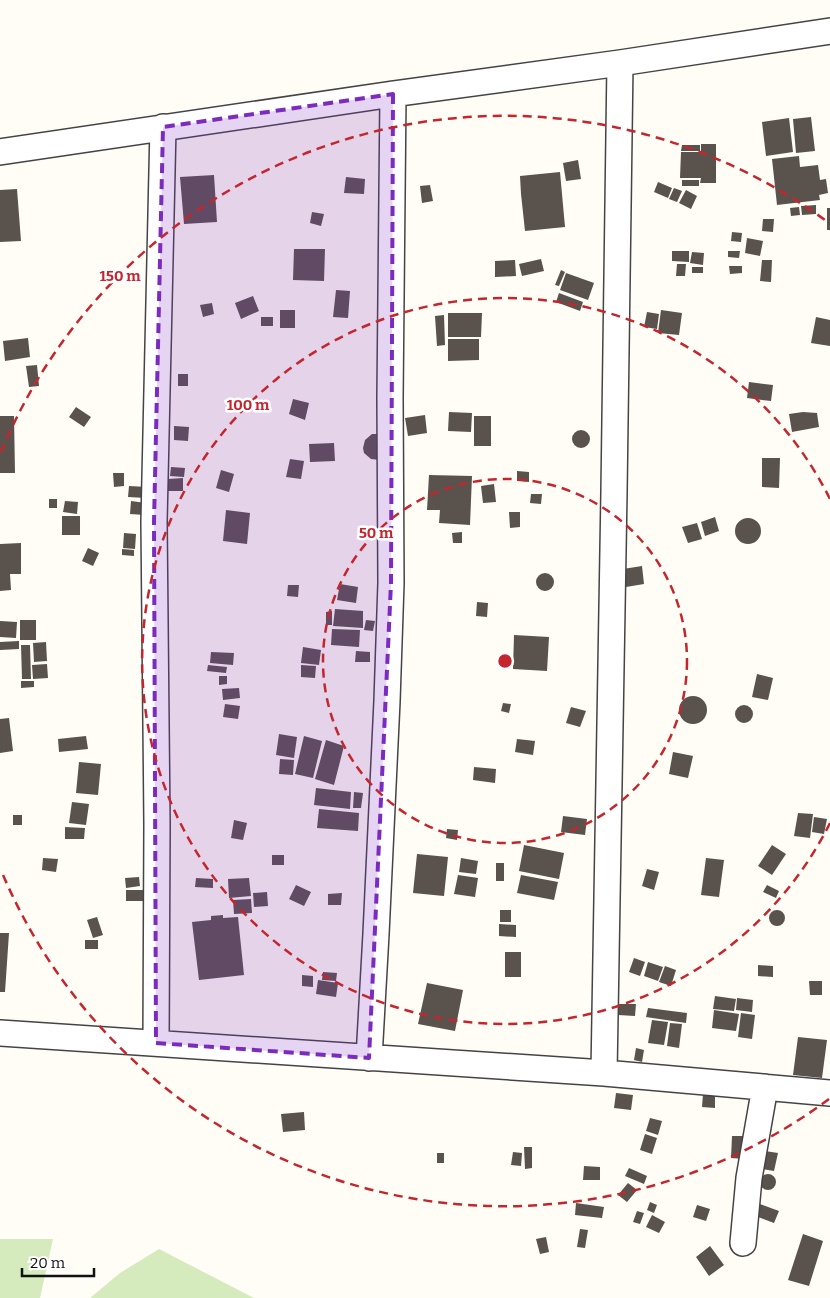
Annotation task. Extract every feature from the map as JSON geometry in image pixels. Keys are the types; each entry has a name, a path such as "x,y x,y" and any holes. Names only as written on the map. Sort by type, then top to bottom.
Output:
{"street":[{"path":"0,152 830,31"},
{"path":"604,1072 620,63"},
{"path":"368,1058 376,934 391,583 390,398 393,94"},
{"path":"156,1043 154,522 163,127"},
{"path":"0,1033 604,1072 830,1093"},
{"path":"743,1243 749,1178 765,1087"}],"highlighted area":[{"path":"393,94 391,583 369,1058 156,1043 154,522 163,127"}],"green space":[{"path":"0,1239 53,1239 40,1298 0,1298"},
{"path":"159,1249 254,1298 90,1298 120,1273"}],"building":[{"path":"811,117 815,151 796,153 793,119"},
{"path":"789,118 793,152 766,156 762,122"},
{"path":"701,144 716,144 716,183 700,183 701,178 680,178 681,152 701,152"},
{"path":"682,145 700,145 700,151 681,151"},
{"path":"799,156 800,167 818,165 820,180 826,179 828,193 819,195 820,200 777,205 772,159"},
{"path":"578,160 581,179 566,181 563,163"},
{"path":"560,172 565,227 525,231 520,176"},
{"path":"214,175 217,222 184,224 180,177"},
{"path":"346,177 365,179 364,194 344,193"},
{"path":"682,180 699,180 699,186 682,186"},
{"path":"658,182 672,188 668,198 654,192"},
{"path":"430,185 433,201 422,203 420,186"},
{"path":"674,188 682,191 677,202 669,199"},
{"path":"17,189 21,241 0,242 0,190"},
{"path":"686,190 697,196 691,209 679,203"},
{"path":"816,205 816,214 802,215 801,206"},
{"path":"799,207 800,215 791,216 790,208"},
{"path":"827,208 830,208 830,230 827,230"},
{"path":"312,212 324,214 321,226 310,223"},
{"path":"763,219 774,219 773,232 762,231"},
{"path":"732,232 742,233 741,242 731,241"},
{"path":"747,238 763,241 760,256 745,253"},
{"path":"294,249 325,249 324,281 293,280"},
{"path":"672,251 689,251 689,262 672,261"},
{"path":"728,251 740,251 739,258 728,257"},
{"path":"692,252 704,253 703,265 690,263"},
{"path":"541,259 544,271 522,276 519,264"},
{"path":"515,260 516,276 495,277 495,261"},
{"path":"762,260 772,260 771,282 760,281"},
{"path":"677,264 686,264 685,276 676,276"},
{"path":"729,266 742,266 742,273 730,274"},
{"path":"692,267 703,267 703,273 692,273"},
{"path":"561,270 565,272 559,286 555,285"},
{"path":"566,273 594,283 588,300 560,290"},
{"path":"336,290 350,291 348,318 333,317"},
{"path":"559,293 583,302 580,311 556,302"},
{"path":"253,296 259,311 241,319 235,303"},
{"path":"212,303 214,314 203,317 200,305"},
{"path":"280,310 295,310 295,328 280,328"},
{"path":"661,310 682,313 679,335 658,333"},
{"path":"647,312 659,314 657,329 644,327"},
{"path":"448,313 482,313 481,337 448,337"},
{"path":"444,315 445,345 437,346 435,316"},
{"path":"261,317 273,317 273,326 261,326"},
{"path":"816,317 830,320 830,346 811,343"},
{"path":"28,338 30,357 5,361 3,341"},
{"path":"448,339 479,339 479,360 448,361"},
{"path":"37,365 39,386 29,387 26,366"},
{"path":"178,374 188,374 188,386 178,386"},
{"path":"749,382 773,385 771,401 747,398"},
{"path":"293,399 309,403 305,420 289,414"},
{"path":"76,407 91,417 84,427 69,417"},
{"path":"449,412 472,413 471,432 448,431"},
{"path":"817,413 819,427 792,432 789,414"},
{"path":"425,415 427,433 408,436 405,418"},
{"path":"0,416 14,416 15,473 0,473"},
{"path":"474,416 491,416 491,446 474,446"},
{"path":"174,426 189,427 188,441 174,440"},
{"path":"581,430 587,433 590,439 587,445 581,448 575,445 572,439 575,433"},
{"path":"372,434 380,434 380,460 371,459 364,453 365,440"},
{"path":"334,443 335,461 310,462 309,444"},
{"path":"762,458 780,458 779,488 762,487"},
{"path":"290,459 304,461 301,479 286,477"},
{"path":"171,467 185,468 184,477 170,476"},
{"path":"221,470 234,474 229,492 216,488"},
{"path":"517,471 529,472 529,482 517,481"},
{"path":"113,473 124,473 124,486 114,487"},
{"path":"429,475 472,476 470,525 439,523 440,510 427,510"},
{"path":"183,478 183,491 168,491 168,479"},
{"path":"494,484 496,502 483,503 481,486"},
{"path":"129,486 147,487 146,498 128,497"},
{"path":"531,494 542,494 541,504 530,503"},
{"path":"49,499 57,499 57,508 49,508"},
{"path":"65,501 78,502 77,514 63,512"},
{"path":"131,501 146,503 145,515 130,514"},
{"path":"226,510 250,513 247,544 223,541"},
{"path":"509,512 520,512 520,527 510,528"},
{"path":"62,516 80,516 80,535 62,535"},
{"path":"715,517 719,531 705,536 701,522"},
{"path":"748,518 757,522 761,531 757,540 748,544 739,540 735,531 739,522"},
{"path":"697,523 702,539 688,543 682,527"},
{"path":"462,532 462,543 453,543 452,533"},
{"path":"124,533 136,534 135,549 123,548"},
{"path":"21,543 21,574 10,574 11,590 0,591 0,544"},
{"path":"88,548 99,553 93,566 82,561"},
{"path":"122,549 134,550 134,556 122,555"},
{"path":"642,566 644,584 626,587 623,569"},
{"path":"545,573 551,576 554,582 551,588 545,591 539,588 536,582 539,576"},
{"path":"340,584 358,587 356,603 337,600"},
{"path":"288,585 299,585 298,597 287,596"},
{"path":"477,602 488,603 487,617 476,616"},
{"path":"335,609 363,611 363,628 333,626"},
{"path":"332,611 332,625 326,625 326,612"},
{"path":"20,620 36,620 36,640 20,640"},
{"path":"366,620 375,621 373,631 364,630"},
{"path":"0,621 17,622 16,638 0,637"},
{"path":"332,629 360,630 359,647 331,645"},
{"path":"514,635 549,637 547,671 513,669"},
{"path":"19,641 19,649 0,650 0,642"},
{"path":"46,642 47,661 34,662 33,643"},
{"path":"21,645 30,645 31,679 22,679"},
{"path":"303,647 321,650 319,665 301,663"},
{"path":"356,651 370,652 370,662 355,662"},
{"path":"211,652 234,653 233,665 210,663"},
{"path":"47,664 48,678 33,679 32,665"},
{"path":"208,665 227,667 226,673 207,671"},
{"path":"301,665 316,666 315,678 301,677"},
{"path":"757,674 773,678 768,700 752,697"},
{"path":"219,676 227,676 227,684 219,685"},
{"path":"21,681 34,681 34,687 21,688"},
{"path":"239,688 240,698 223,700 222,689"},
{"path":"693,696 703,700 707,710 703,720 693,724 683,720 679,710 683,700"},
{"path":"503,703 511,704 509,713 501,711"},
{"path":"225,704 240,706 238,719 223,717"},
{"path":"744,705 750,708 753,714 750,720 744,723 738,720 735,714 738,708"},
{"path":"571,707 586,711 580,727 566,723"},
{"path":"9,718 13,751 0,753 0,719"},
{"path":"279,734 297,737 294,758 276,755"},
{"path":"86,736 88,749 59,752 58,739"},
{"path":"304,736 322,741 313,778 295,774"},
{"path":"517,739 535,741 533,755 515,752"},
{"path":"326,740 344,746 334,785 315,779"},
{"path":"673,752 693,756 688,778 669,774"},
{"path":"280,759 294,760 293,775 279,774"},
{"path":"79,762 101,764 98,795 76,793"},
{"path":"474,767 496,769 495,783 473,780"},
{"path":"316,788 351,792 350,809 314,805"},
{"path":"354,792 363,793 361,808 353,808"},
{"path":"72,802 89,804 86,825 69,823"},
{"path":"319,809 359,813 358,831 317,828"},
{"path":"798,813 813,814 810,838 794,836"},
{"path":"13,815 22,815 22,825 13,825"},
{"path":"563,816 587,819 585,835 561,832"},
{"path":"814,817 827,819 824,834 812,832"},
{"path":"234,820 247,823 243,840 231,838"},
{"path":"65,827 85,828 84,839 65,839"},
{"path":"447,829 458,830 457,840 446,838"},
{"path":"524,845 564,853 559,879 519,871"},
{"path":"772,845 786,854 772,875 758,866"},
{"path":"417,854 448,857 444,896 413,893"},
{"path":"272,855 284,855 284,865 272,865"},
{"path":"43,858 58,859 56,872 42,870"},
{"path":"461,858 478,861 476,874 459,872"},
{"path":"706,858 724,860 719,897 701,895"},
{"path":"496,863 504,863 504,881 496,881"},
{"path":"647,869 659,872 654,890 642,886"},
{"path":"458,875 478,878 475,897 454,894"},
{"path":"521,875 558,882 554,900 517,893"},
{"path":"139,877 140,886 126,888 125,878"},
{"path":"196,878 213,879 213,888 195,887"},
{"path":"249,878 251,896 229,898 228,879"},
{"path":"296,885 311,892 304,906 289,899"},
{"path":"767,885 779,891 776,898 763,892"},
{"path":"126,890 143,890 143,901 126,901"},
{"path":"267,892 268,906 254,907 253,893"},
{"path":"342,893 341,905 328,905 328,894"},
{"path":"251,899 252,913 234,914 233,900"},
{"path":"500,910 511,910 511,922 500,922"},
{"path":"777,910 785,918 777,926 769,918"},
{"path":"223,915 223,918 238,917 244,975 199,980 192,922 211,920 211,916"},
{"path":"97,917 103,935 93,938 87,920"},
{"path":"499,924 516,925 516,937 499,936"},
{"path":"0,933 9,933 5,992 0,992"},
{"path":"85,940 98,940 98,949 85,949"},
{"path":"505,952 521,952 521,977 505,977"},
{"path":"634,958 645,962 640,976 629,972"},
{"path":"648,962 663,967 658,981 644,976"},
{"path":"758,965 773,966 773,977 758,976"},
{"path":"665,966 676,970 671,986 659,982"},
{"path":"323,972 337,973 336,981 322,980"},
{"path":"302,975 313,976 313,987 302,986"},
{"path":"318,980 338,983 336,997 316,994"},
{"path":"809,981 822,981 822,995 810,995"},
{"path":"427,983 463,990 455,1031 418,1024"},
{"path":"715,996 736,999 734,1011 713,1009"},
{"path":"737,998 753,1000 752,1012 736,1010"},
{"path":"619,1004 636,1004 635,1016 618,1015"},
{"path":"648,1008 687,1013 686,1023 646,1017"},
{"path":"714,1010 739,1014 736,1031 712,1028"},
{"path":"741,1013 755,1015 752,1039 738,1037"},
{"path":"652,1020 668,1022 664,1045 648,1043"},
{"path":"670,1023 682,1024 679,1048 667,1046"},
{"path":"798,1037 827,1040 822,1078 793,1075"},
{"path":"636,1048 644,1050 642,1062 634,1060"},
{"path":"616,1093 633,1095 631,1110 614,1108"},
{"path":"703,1094 715,1095 715,1108 702,1107"},
{"path":"304,1112 305,1130 283,1132 281,1114"},
{"path":"650,1118 662,1121 658,1135 646,1131"},
{"path":"645,1134 657,1138 652,1154 640,1150"},
{"path":"732,1136 745,1136 745,1159 731,1158"},
{"path":"524,1147 532,1147 532,1168 525,1169"},
{"path":"765,1151 778,1153 774,1171 762,1169"},
{"path":"513,1152 522,1153 521,1166 511,1165"},
{"path":"437,1153 444,1153 444,1163 437,1163"},
{"path":"584,1166 600,1167 600,1180 583,1180"},
{"path":"629,1168 647,1176 644,1184 625,1176"},
{"path":"768,1174 776,1182 768,1190 760,1182"},
{"path":"628,1183 637,1190 627,1202 618,1195"},
{"path":"650,1202 657,1205 654,1213 647,1210"},
{"path":"576,1203 604,1207 602,1218 575,1215"},
{"path":"757,1203 779,1211 774,1223 753,1215"},
{"path":"697,1205 710,1209 706,1221 693,1217"},
{"path":"637,1211 644,1213 640,1224 633,1222"},
{"path":"652,1215 665,1222 659,1233 646,1227"},
{"path":"580,1229 588,1230 585,1248 577,1247"},
{"path":"803,1234 823,1241 809,1286 788,1280"},
{"path":"546,1237 549,1252 540,1254 536,1239"},
{"path":"710,1246 724,1265 709,1276 696,1257"}]}
